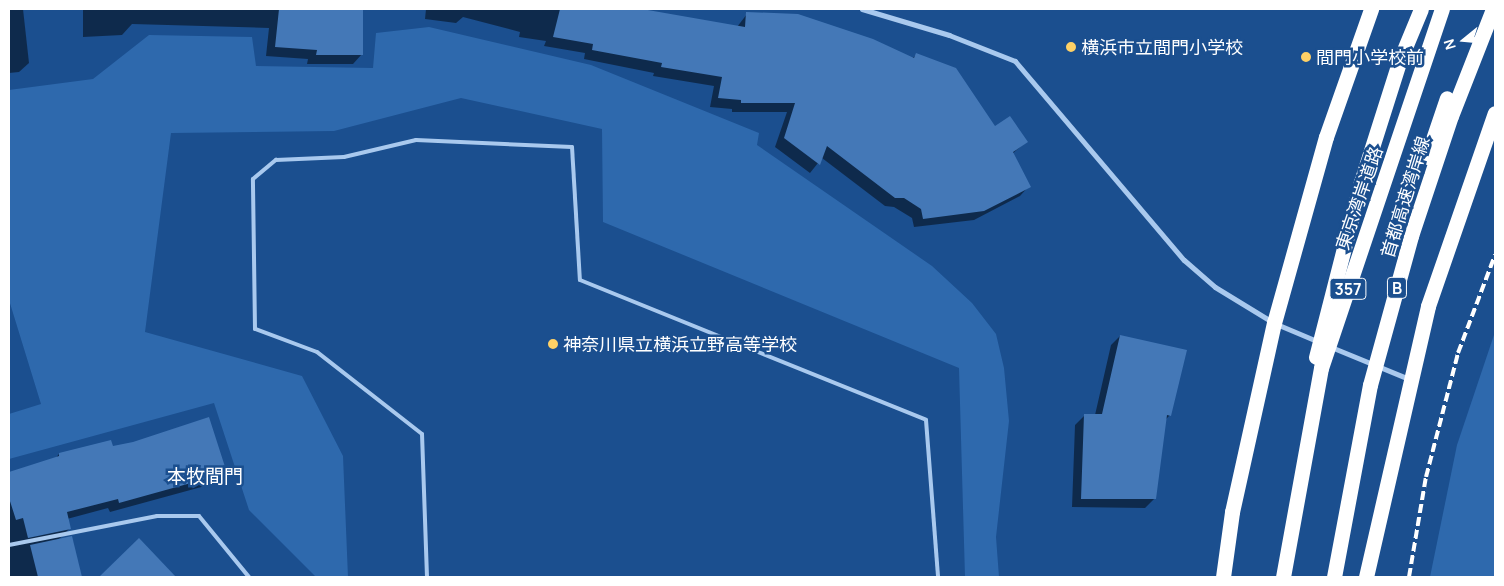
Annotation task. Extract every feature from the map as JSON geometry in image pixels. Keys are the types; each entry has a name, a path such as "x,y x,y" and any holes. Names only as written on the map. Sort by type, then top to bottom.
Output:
{"highway":[{"path":"1223,577 1232,512 1274,323 1326,137 1371,9"},
{"path":"1274,577 1296,448 1327,309 1364,173 1399,62 1421,9"},
{"name":"東京湾岸道路","path":"1283,577 1321,368 1442,9"},
{"name":"357","path":"1326,577 1349,447 1372,344 1437,123 1484,9"},
{"name":"首都高速湾岸線","path":"1334,577 1370,385 1411,236 1451,116 1493,9"},
{"path":"1366,577 1428,306 1495,113"}],"street":[{"path":"862,9 949,36 1015,61 1184,260 1215,288 1274,323 1410,380"}],"lane":[{"path":"427,577 422,434 317,352 255,329 253,179 276,160 344,157 416,140 572,147 580,280 926,420 938,577"},
{"path":"9,545 157,516 199,516 249,577"}],"shaded area":[{"path":"429,27 591,65 759,133 757,145 932,266 972,303 996,334 1004,368 1009,421 996,537 999,577 965,577 959,368 603,222 602,129 461,98 334,131 171,133 145,332 302,376 343,456 348,577 316,577 249,510 214,403 9,459 9,414 41,404 9,300 9,90 93,79 149,35 252,37 256,66 373,68 376,33"},
{"path":"1495,332 1495,577 1430,577 1457,445"}],"building":[{"path":"279,9 363,9 363,55 316,55 317,50 275,47"},
{"path":"560,9 642,9 745,27 746,12 798,14 873,39 914,58 916,53 956,68 995,126 1010,116 1028,142 1013,152 1031,187 984,211 923,219 921,209 904,198 895,198 827,146 820,165 784,138 795,103 741,103 741,100 718,98 722,77 661,67 662,63 592,50 593,44 553,37"},
{"path":"1120,335 1187,350 1171,416 1167,415 1156,499 1081,499 1084,414 1102,414"},
{"path":"209,417 227,473 119,503 118,499 67,512 71,529 28,538 23,518 16,520 9,498 9,472 59,456 59,453 111,440 113,446 133,442"},
{"path":"72,536 82,577 38,577 30,545"},
{"path":"139,538 176,577 99,577"}],"railway":[{"path":"1409,577 1426,477 1458,353 1495,255"}],"place":[{"name":"横浜市立間門小学校","path":"1071,47"},
{"name":"間門小学校前","path":"1306,57"},
{"name":"神奈川県立横浜立野高等学校","path":"553,344"}],"district":[{"name":"本牧間門","path":"205,477"}]}
